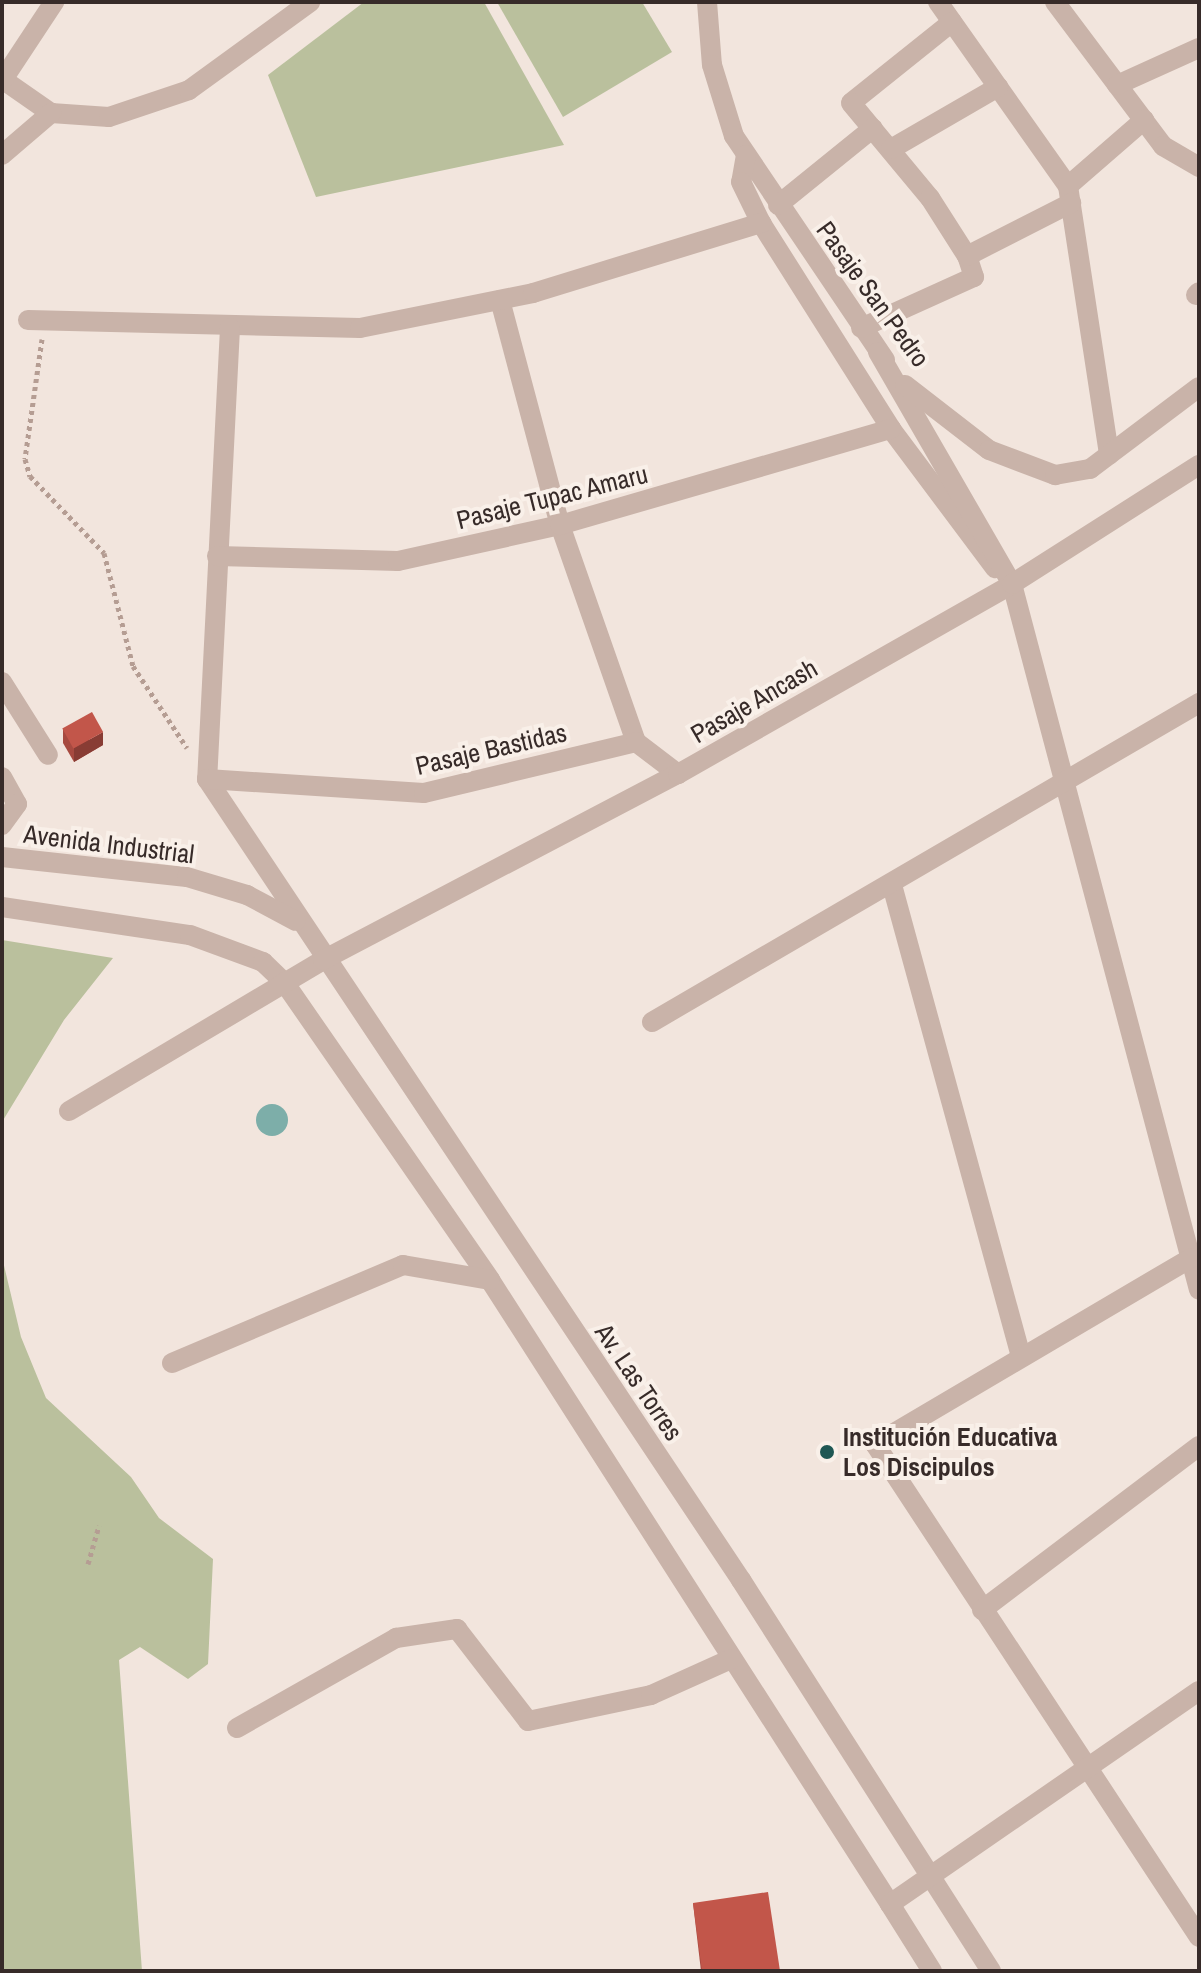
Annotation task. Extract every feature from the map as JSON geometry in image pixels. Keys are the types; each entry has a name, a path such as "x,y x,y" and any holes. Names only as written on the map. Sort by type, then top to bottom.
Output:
{"street":[{"path":"54,2 2,80 51,113 109,117 162,102 218,72 310,2"},
{"name":"Pasaje San Pedro","path":"707,2 717,87 746,155 878,352 953,428 1024,468 1055,475 1090,469 1199,387"},
{"path":"938,2 1069,194 1109,455"},
{"path":"1055,2 1163,146 1199,167"},
{"path":"861,328 974,277 967,256 891,149 851,103 952,22"},
{"path":"1117,85 1199,48"},
{"path":"891,149 998,87"},
{"path":"2,155 51,113"},
{"path":"967,256 1069,194 1144,120"},
{"path":"778,205 873,128"},
{"path":"746,155 741,182 761,223 891,429 966,538 1012,584"},
{"path":"36,320 230,328 360,328 500,300 761,223"},
{"path":"500,300 560,525 636,742 678,774"},
{"path":"207,779 230,328"},
{"path":"878,352 1012,584 1068,781 1199,1290"},
{"name":"Pasaje Tupac Amaru","path":"217,556 384,563 560,525 891,429"},
{"name":"Pasaje Ancash","path":"69,1111 323,960 678,774 1012,584 1199,465"},
{"path":"2,682 48,755"},
{"path":"652,1022 892,885 1199,703"},
{"name":"Pasaje Bastidas","path":"207,779 424,793 636,742"},
{"path":"2,777 17,804 2,825"},
{"name":"Av. Las Torres","path":"207,779 323,960 741,1580 991,1971"},
{"name":"Avenida Industrial","path":"2,857 187,877 247,895 298,921"},
{"path":"892,885 1020,1353"},
{"path":"2,907 190,935 263,962 284,982 490,1280 932,1971"},
{"path":"1191,1258 1020,1353 875,1444 1199,1937"},
{"path":"172,1363 403,1265 490,1280"},
{"path":"982,1610 1199,1446"},
{"path":"237,1728 396,1638 457,1629 528,1721 651,1695 731,1659"},
{"path":"890,1904 1199,1691"}],"path":[{"path":"36,320 25,459 30,476 104,553 133,666 207,779"},
{"path":"88,1564 99,1526"}],"green space":[{"path":"364,2 484,2 564,145 316,197 268,75"},
{"path":"497,2 642,2 672,52 563,117"},
{"path":"2,940 113,958 64,1020 2,1122"},
{"path":"2,1257 21,1337 46,1398 131,1477 159,1518 213,1559 208,1664 188,1679 140,1647 119,1660 142,1971 2,1971"}],"water":[{"path":"272,1104 283,1109 288,1120 283,1131 272,1136 261,1131 256,1120 261,1109"}],"building":[{"path":"92,712 103,732 73,749 62,728"},
{"path":"768,1892 780,1971 702,1971 693,1903"}],"place":[{"name":"Institución Educativa Los Discipulos","path":"827,1452"}]}
